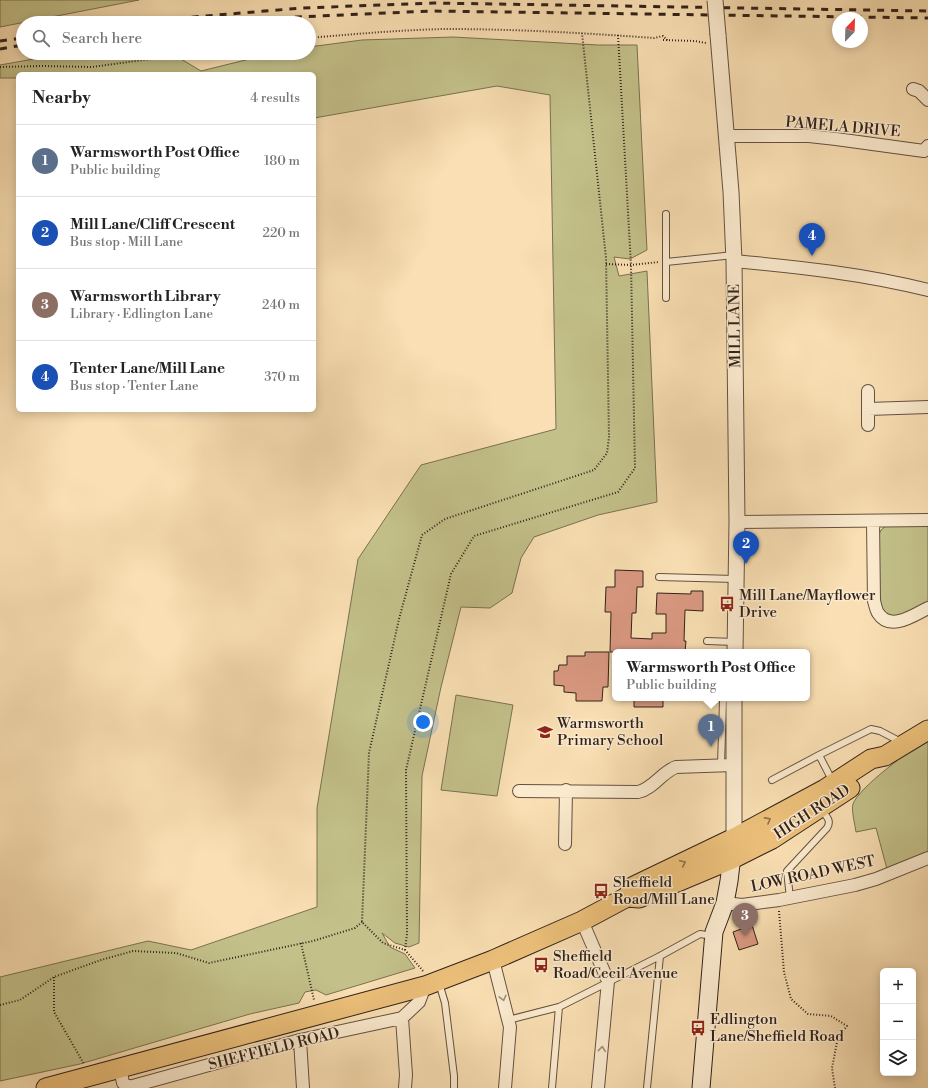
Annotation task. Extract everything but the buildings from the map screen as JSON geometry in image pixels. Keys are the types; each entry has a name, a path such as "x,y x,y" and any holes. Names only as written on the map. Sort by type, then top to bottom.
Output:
{"main road":[{"name":"HIGH ROAD","path":"734,838 833,783 871,759 885,756 928,730"},
{"name":"HIGH ROAD","path":"732,859 772,839 876,770 885,756"},
{"path":"701,1088 714,936 725,903 734,838"},
{"name":"SHEFFIELD ROAD","path":"46,1088 431,984 494,960 582,921 627,897 634,886 734,838"},
{"name":"SHEFFIELD ROAD","path":"627,897 639,898 732,859"}],"street":[{"name":"MILL LANE","path":"715,0 727,136 734,258 737,522 735,647"},
{"path":"913,89 919,91 927,99"},
{"name":"PAMELA DRIVE","path":"727,136 809,136 924,151 928,146"},
{"path":"734,258 852,274 928,290"},
{"path":"868,392 868,425"},
{"path":"868,409 928,408"},
{"path":"737,522 873,522 928,520"},
{"path":"873,522 874,601 877,613 885,620 893,622 902,621 928,608"},
{"path":"734,701 727,765 734,838"},
{"path":"519,790 638,792 645,790 670,769 676,767 727,765"},
{"path":"565,844 566,790"},
{"name":"LOW ROAD WEST","path":"725,903 742,905 784,899 855,885 876,879 928,858"},
{"path":"582,921 608,981 598,1088"},
{"path":"494,960 510,1027 505,1088"},
{"path":"405,1088 406,1075 402,1018 419,1002 431,984"},
{"name":"SHEFFIELD ROAD","path":"120,1068 123,1083 129,1088 300,1040 402,1018"},
{"path":"300,1040 303,1088"}],"lane":[{"path":"666,214 666,298"},
{"path":"666,262 734,258"},
{"path":"659,577 736,580"},
{"path":"707,641 735,647"},
{"path":"723,701 727,765"},
{"path":"772,780 871,729 880,731 905,744"},
{"path":"819,755 833,783"},
{"path":"784,899 787,871 830,824 830,819 819,808"},
{"path":"508,1020 559,1007 700,934 714,936"},
{"path":"647,1088 660,956"},
{"path":"431,984 445,1003 454,1076 454,1088"},
{"path":"552,1088 559,1007"}],"path":[{"path":"316,37 363,32 445,29 582,33 654,38 663,36 668,40"},
{"path":"0,1005 20,1000 54,977 101,960 132,951 176,953 209,963 301,944 355,928 362,922 369,753 399,619 422,535 445,519 594,470 607,453 610,437 606,264 582,33"},
{"path":"405,950 407,934 406,770 451,574 474,536 618,492 635,468 631,265 618,35"},
{"path":"663,40 719,40"},
{"path":"0,67 92,67 143,60"},
{"path":"606,264 631,265 666,262"},
{"path":"784,899 784,972 791,999 808,1014 831,1016 847,1026 838,1036 832,1068 835,1088"},
{"path":"362,922 383,943 405,950 423,971 431,984"},
{"path":"301,944 317,1015"},
{"path":"54,977 54,1012 91,1076"}],"shaded area":[{"path":"0,0 139,0 57,16 16,16 16,24 0,27"},
{"path":"453,37 598,45 637,45 647,250 630,259 614,257 619,276 647,271 657,502 598,515 534,537 521,558 512,593 490,608 461,607 441,687 422,776 419,943 409,947 395,943 382,933 390,947 405,954 415,968 326,995 316,990 305,992 299,1003 250,1014 80,1064 0,1081 0,977 148,941 191,950 317,907 317,808 358,559 421,465 556,429 550,95 497,86 316,118 316,72 16,72 16,78 0,78 0,65 28,60 183,60 201,71 246,60 316,60 316,46 362,40"},
{"path":"928,525 928,602 900,617 887,616 879,607 878,537 881,530 886,526"},
{"path":"456,695 513,705 497,796 441,790"},
{"path":"928,738 928,852 887,869 876,828 856,832 853,804 857,797 875,779"}],"railway":[{"path":"205,16 302,8 434,3 928,11"},
{"path":"316,16 432,11 928,18"},
{"path":"0,41 16,39"},
{"path":"0,49 16,46"}],"place":[{"name":"Tenter Lane/Mill Lane","path":"812,256"},
{"name":"Mill Lane/Cliff Crescent","path":"746,564"},
{"name":"Mill Lane/Mayflower Drive","path":"727,604"},
{"name":"Warmsworth Primary School","path":"545,732"},
{"name":"Warmsworth Post Office","path":"711,747"},
{"name":"Sheffield Road/Mill Lane","path":"601,891"},
{"name":"Warmsworth Library","path":"745,936"},
{"name":"Sheffield Road/Cecil Avenue","path":"541,965"},
{"name":"Edlington Lane/Sheffield Road","path":"698,1028"}]}
